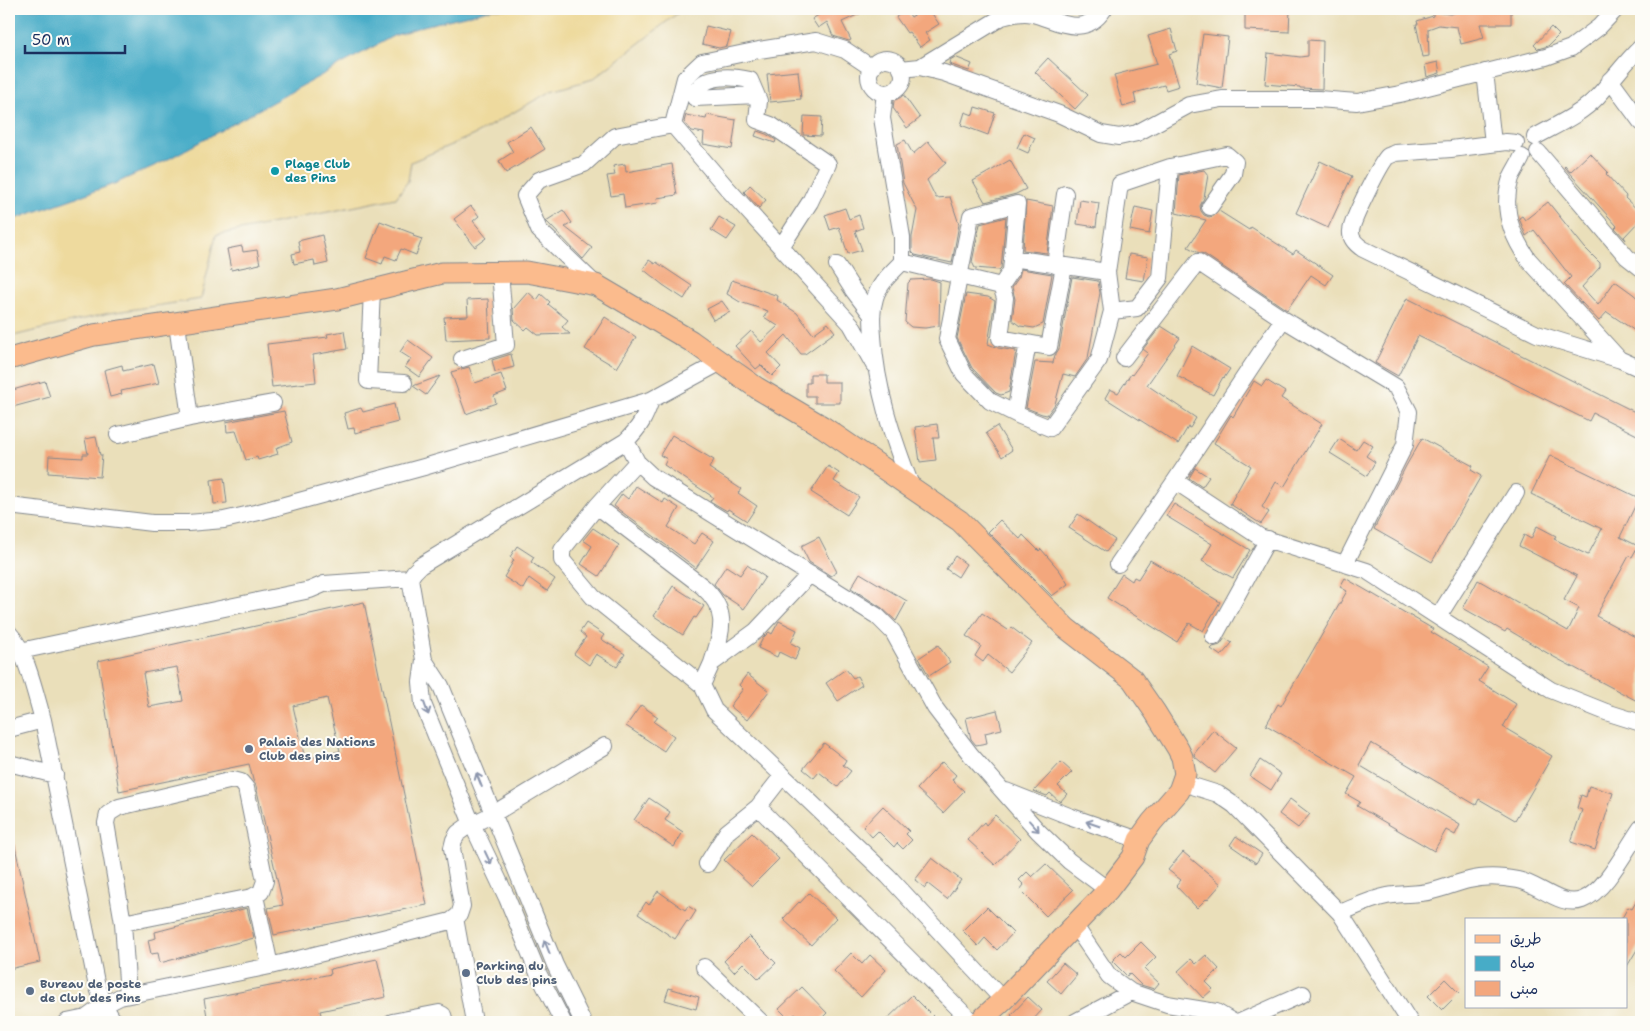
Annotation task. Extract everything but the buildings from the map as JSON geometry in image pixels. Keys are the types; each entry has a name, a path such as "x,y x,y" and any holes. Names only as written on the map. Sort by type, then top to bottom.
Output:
{"main road":[{"path":"9,359 94,335 337,299 442,273 527,272 596,285 691,341 757,388 823,427 960,521 1066,628 1132,679 1155,712 1182,757 1184,766 1183,783 1174,798 1152,822 1139,840 1132,857 1108,890 1003,1000 979,1022"}],"street":[{"path":"920,67 1002,17 1012,14 1033,14 1073,26 1090,22 1097,18 1104,9"},
{"path":"902,69 920,67 944,73 1059,114 1101,134 1119,137 1137,133 1189,105 1222,99 1357,102 1400,94 1546,57 1571,48 1599,27 1616,9"},
{"path":"673,125 685,78 702,62 759,50 816,42 845,50 872,68"},
{"path":"1621,360 1528,259 1517,244 1511,230 1507,210 1512,178 1528,147 1597,97 1641,47"},
{"path":"887,60 898,64 902,69 903,81 900,86 891,92 885,93 875,88 872,84 870,78 872,68 876,63 887,60"},
{"path":"1485,72 1493,143"},
{"path":"694,105 696,94 702,83 720,77 735,76 750,80 759,101 757,120 771,125 828,164 810,202 781,247"},
{"path":"1610,80 1641,122"},
{"path":"885,93 882,118 902,237 902,262 887,277 875,296 871,314 874,365 893,439 912,488"},
{"path":"673,125 851,324 874,365"},
{"path":"596,285 539,230 525,196 538,180 584,164 615,136 673,125"},
{"path":"1641,268 1627,257 1528,147 1506,142 1396,153 1388,156 1382,164 1350,232 1354,243 1363,250 1537,334 1621,360 1641,369"},
{"path":"1001,286 1011,270 1017,204 970,216 960,276 946,339 964,374 990,401 1015,414 1050,428 1099,360 1112,311 1107,272 1120,184 1170,167 1227,155 1235,162 1233,174 1210,207"},
{"path":"1112,311 1136,308 1160,278 1170,167"},
{"path":"1001,286 1005,298 1000,338 1050,347 1065,194"},
{"path":"1012,258 1107,272"},
{"path":"902,262 1001,286"},
{"path":"1124,358 1198,262 1283,319 1396,388 1409,412 1405,445 1345,564"},
{"path":"837,265 871,314"},
{"path":"462,359 506,345 500,272"},
{"path":"372,290 368,381 404,383"},
{"path":"1118,564 1283,319"},
{"path":"177,324 190,418"},
{"path":"1015,414 1028,343"},
{"path":"9,506 152,523 224,520 424,467 652,400 721,362"},
{"path":"563,1022 538,973 507,898 472,824 423,704 421,682 424,660 410,578 420,566 626,441 639,428 652,400"},
{"path":"118,435 190,418 273,404"},
{"path":"626,441 637,462 654,477 877,616 892,632 935,708 971,755 1053,846 1088,876 1108,890"},
{"path":"637,462 597,506 562,550 562,560 593,597 702,685 714,710 888,876 1003,1000"},
{"path":"1175,481 1260,537 1367,571 1551,690 1606,712 1641,722"},
{"path":"1438,617 1516,492"},
{"path":"597,506 702,586 716,602 720,612 722,633 702,685"},
{"path":"1214,637 1268,540"},
{"path":"712,663 756,631 809,575"},
{"path":"20,651 300,592 324,584 410,578"},
{"path":"9,633 14,638 20,651 34,688 43,720 96,982 108,1015"},
{"path":"424,660 441,686 555,965 583,1022"},
{"path":"9,729 43,720"},
{"path":"68,1022 108,1015 128,995 270,966 451,921 461,911 462,902 452,848 458,833 605,746"},
{"path":"448,765 469,755"},
{"path":"9,763 55,775"},
{"path":"707,864 726,832 758,807 783,775"},
{"path":"123,923 255,896 261,892 265,881 247,792 241,782 229,780 119,807 108,814 106,823 123,923 128,995"},
{"path":"1183,783 1218,794 1234,805 1340,913 1410,1022"},
{"path":"1001,789 1139,840"},
{"path":"758,807 972,1022"},
{"path":"1340,913 1385,896 1431,892 1470,879 1499,878 1518,880 1537,886 1564,901 1582,900 1608,878 1641,828"},
{"path":"255,896 270,966"},
{"path":"455,918 474,1022"},
{"path":"1075,926 1109,976 1131,992 1167,1004 1216,1012 1234,1022"},
{"path":"704,967 761,1022"},
{"path":"1075,1022 1131,992"},
{"path":"1240,1022 1303,994"},
{"path":"392,1022 439,1013 443,1015 445,1022"}],"sand":[{"name":"Plage Club des Pins","path":"493,9 683,9 593,79 551,91 474,135 411,162 408,181 396,198 216,235 201,299 109,313 9,337 9,221 114,184 164,161 393,36 423,26"}],"water":[{"path":"9,9 493,9 423,26 393,36 165,161 114,184 9,221"}],"place":[{"name":"Plage Club des Pins","path":"275,171"},
{"name":"Palais des Nations Club des pins","path":"249,749"},
{"name":"Parking du Club des pins","path":"466,973"},
{"name":"Bureau de poste de Club des Pins","path":"30,991"}]}
